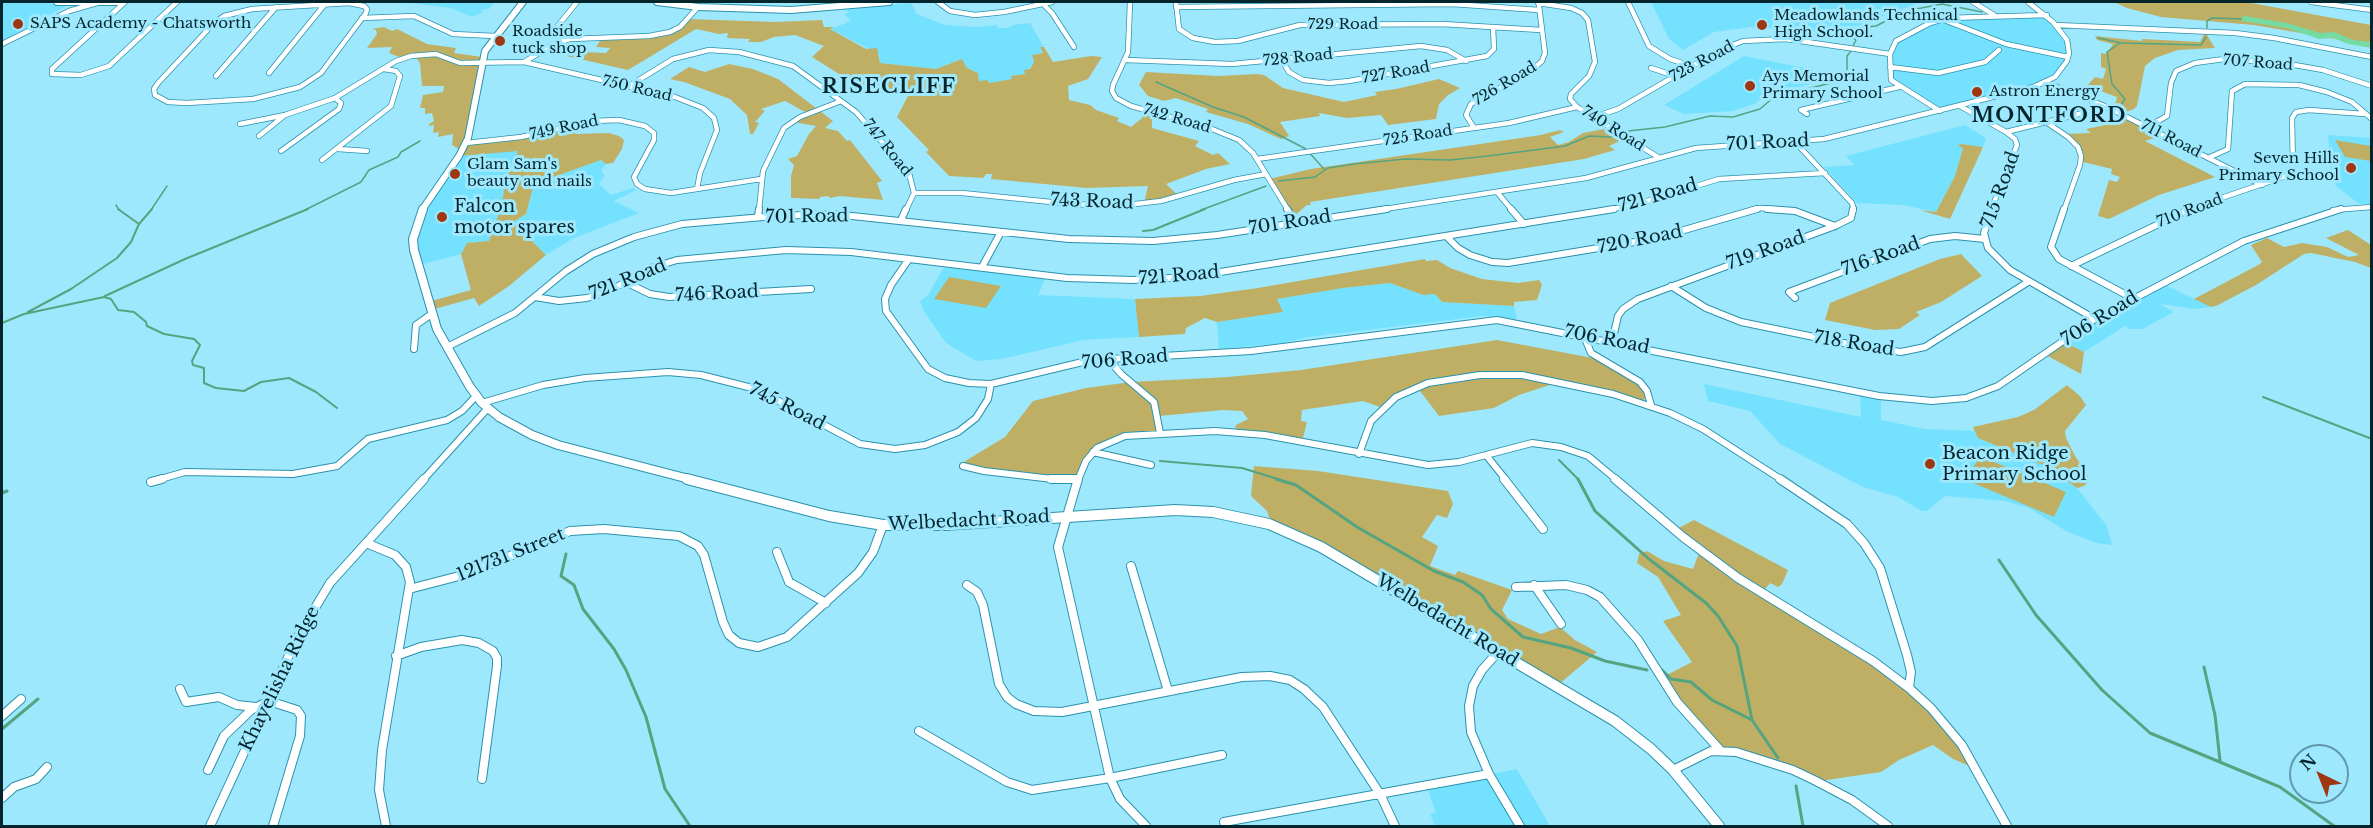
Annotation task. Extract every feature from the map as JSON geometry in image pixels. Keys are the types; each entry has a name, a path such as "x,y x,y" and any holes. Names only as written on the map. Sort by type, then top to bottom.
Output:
{"street":[{"path":"57,2 124,2"},
{"path":"124,2 52,69 52,74 81,75 109,66 177,2"},
{"name":"Welbedacht Road","path":"523,2 485,51 466,143 422,210 414,231 414,250 437,329 482,402 509,423 558,445 829,516 883,525 945,525 1175,510 1213,513 1263,523 1322,547 1615,721 1651,748 1673,770 1719,826"},
{"path":"563,40 557,33 557,27 577,2"},
{"path":"657,2 698,7 763,9 889,2"},
{"path":"763,9 769,2"},
{"path":"938,2 950,11 975,15 1052,2"},
{"name":"742 Road","path":"1130,2 1126,60 1112,89 1120,101 1230,135 1249,148 1296,223"},
{"name":"726 Road","path":"1474,128 1466,115 1466,109 1470,104 1531,72 1542,62 1545,53 1538,2"},
{"name":"740 Road","path":"1538,2 1572,8 1588,20 1595,62 1589,76 1571,94 1570,99 1577,107 1658,157"},
{"path":"1628,2 1649,46 1670,58 1691,66"},
{"path":"1973,2 1994,16"},
{"path":"1942,19 2006,44 2068,57 2067,40 2047,15 2028,2"},
{"path":"2312,2 2372,10"},
{"path":"2,44 69,10 97,3"},
{"path":"303,3 362,5 367,9 363,18 317,77 293,90 253,99 187,103 168,102 155,95 154,89 158,83 217,21 245,10 303,3"},
{"path":"269,73 325,4"},
{"path":"1043,4 1052,13 1074,47"},
{"path":"1176,4 1452,4 1539,10"},
{"name":"729 Road","path":"1176,4 1176,23 1181,32 1198,39 1215,42 1238,41 1300,26 1443,24 1541,30"},
{"path":"216,76 276,7"},
{"path":"524,62 563,40 579,37 663,34 680,27 698,7"},
{"path":"1940,111 1891,80 1890,54 1896,41 1942,19 2047,15"},
{"path":"363,18 409,16 419,18 453,34 495,36"},
{"path":"2056,25 2235,33 2274,38 2372,57"},
{"name":"727 Road","path":"1281,59 1287,70 1298,78 1329,83 1487,56 1492,52 1493,27"},
{"name":"723 Road","path":"1594,117 1618,109 1691,66 1736,43 1764,38 1804,40 1890,54"},
{"name":"728 Road","path":"1126,60 1224,64 1421,46 1447,50 1466,61"},
{"name":"747 Road","path":"629,86 678,57 698,51 724,50 768,58 793,66 841,100 867,122 902,165 912,181 914,193 900,220"},
{"path":"1890,67 1938,73 1985,62 1999,50"},
{"name":"750 Road","path":"285,115 334,98 403,58 422,54 439,55 457,63 524,62 694,103 714,118 717,134 700,173 697,189"},
{"name":"701 Road","path":"447,347 506,318 583,260 634,237 682,224 825,214 1085,240 1141,242 1200,237 1595,176 1658,157 1717,146 1796,143 1824,139 2023,90 2045,82 2060,72 2068,57"},
{"name":"707 Road","path":"2147,127 2167,116 2171,83 2176,71 2195,63 2224,59 2283,63 2323,70 2372,86"},
{"path":"1651,68 1675,76"},
{"path":"322,160 392,104 400,74 384,69"},
{"name":"711 Road","path":"2045,82 2107,106 2262,185"},
{"path":"2208,158 2228,149 2230,97 2234,88 2244,84 2272,83 2310,88 2343,98 2358,106 2372,119"},
{"path":"1807,114 1801,110 1899,87"},
{"path":"281,151 338,110 341,105 334,98"},
{"path":"758,217 761,179 776,141 784,128 806,114 841,100"},
{"name":"715 Road","path":"1960,106 2006,132 2018,145 1987,220 1985,239 1994,256 2028,282 2095,319"},
{"path":"2006,132 2107,106"},
{"name":"725 Road","path":"1257,159 1520,122 1577,107"},
{"name":"710 Road","path":"2071,266 2186,210 2278,180 2291,171 2293,114 2309,110 2365,114"},
{"path":"240,124 285,115"},
{"path":"259,136 285,115"},
{"name":"749 Road","path":"466,143 521,136 593,121 619,120 645,126 654,133 654,140 635,174 637,184 650,191 697,189 761,179"},
{"path":"2046,122 2068,137 2078,147 2081,156 2080,165 2051,247 2059,259 2132,298"},
{"name":"719 Road","path":"1612,342 1615,323 1623,309 1638,299 1851,218 1854,209 1849,199 1796,143"},
{"path":"338,148 367,151"},
{"name":"721 Road","path":"535,297 576,300 607,292 654,267 677,260 741,253 822,250 1067,278 1133,280 1189,277 1631,206 1719,179 1825,173"},
{"name":"743 Road","path":"914,193 962,193 1071,204 1118,206 1161,201 1234,180 1266,174"},
{"path":"1497,192 1524,224"},
{"name":"706 Road","path":"909,259 885,299 886,311 928,369 956,381 991,384 1079,362 1251,351 1489,320 1509,321 1879,396 1939,401 1966,398 1998,386 2095,319 2244,241 2336,209 2372,207"},
{"name":"720 Road","path":"1447,237 1458,248 1470,255 1492,262 1508,263 1653,239 1759,208 1795,211 1835,226"},
{"path":"982,267 1001,231"},
{"name":"716 Road","path":"1795,298 1789,292 1930,239 1955,237 1985,239"},
{"name":"746 Road","path":"626,282 650,294 669,297 812,289"},
{"name":"718 Road","path":"1671,285 1706,308 1741,322 1858,346 1901,352 1925,347 2028,282"},
{"path":"414,349 416,325 433,313"},
{"path":"1584,336 1591,353 1640,382 1647,391 1651,405"},
{"path":"1113,359 1115,367 1121,374 1154,402 1160,433"},
{"name":"745 Road","path":"482,402 568,380 669,372 692,374 718,378 756,389 860,444 895,449 944,439 958,432 976,418 988,399 991,384"},
{"path":"1359,454 1371,421 1385,406 1409,390 1447,380 1488,374 1522,375 1613,394 1651,405 1703,429 1826,509 1855,532 1871,552 1884,580 1910,664 1909,688"},
{"path":"150,482 185,472 293,474 337,466 368,439 447,420 482,402"},
{"name":"Khayelisha Ridge","path":"210,826 292,647 318,601 338,572 366,543 482,402"},
{"path":"1146,826 1120,799 1110,778 1059,557 1058,548 1066,516 1086,461 1093,452 1116,438 1160,433 1248,433 1428,465 1452,464 1518,445 1544,443 1568,448 1588,456 1683,537 1721,566 1759,592 1873,661 1909,688 1946,725 1967,752 2007,826"},
{"path":"1093,452 1151,465"},
{"path":"1486,455 1543,529"},
{"path":"963,466 984,471 1061,480 1078,479"},
{"name":"121731 Street","path":"409,589 467,574 560,534 579,530 604,529 679,536 698,546 704,555 723,622 729,635 745,645 758,647 781,640 865,566 883,525"},
{"path":"366,543 388,551 406,567 409,589 390,686 379,790 386,826"},
{"path":"777,552 789,582 825,603"},
{"path":"1131,566 1168,692"},
{"path":"967,585 977,592 983,605 995,670 1006,697 1022,708 1041,712 1062,712 1254,675 1270,676 1296,683 1323,707 1380,794 1395,826"},
{"path":"1534,585 1561,624"},
{"path":"1516,587 1575,586 1605,601 1638,640 1669,691 1720,750"},
{"path":"396,656 422,647 462,640 479,643 493,651 497,658 497,666 482,779"},
{"path":"1498,652 1476,678 1469,706 1474,743 1489,774 1520,826"},
{"path":"180,689 186,702 219,697 237,705 256,707"},
{"path":"2,716 21,699"},
{"path":"208,770 224,736 256,707 269,701 297,710 301,716 300,736 273,826"},
{"path":"919,731 1007,782 1024,789 1050,789 1222,755"},
{"path":"1673,770 1704,754 1720,750 1764,760 1816,781 1852,800 1888,826"},
{"path":"2,798 14,787 36,779 47,767"},
{"path":"1224,822 1489,774"}],"shaded area":[{"name":"SAPS Academy - Chatsworth","path":"2,2 41,2 66,6 2,41"},
{"path":"402,2 495,2 489,9 480,10 484,12 472,17 451,8"},
{"name":"Meadowlands Technical High School.","path":"1651,2 1909,2 1917,5 1858,26 1843,26 1843,37 1786,28 1751,27 1714,32 1683,50 1669,39"},
{"path":"2114,2 2246,2 2371,25 2371,45 2254,25 2161,17"},
{"path":"911,3 917,14 945,25 976,27 997,25 998,28 1008,28 1013,25 1030,23 1044,47 1040,48 1043,53 1033,55 1034,62 1025,74 988,83 979,81 978,73 967,68 962,59 936,69 880,63 879,54 830,29 851,21 844,14 850,12 843,10"},
{"path":"2047,15 2064,36 2069,53 2060,72 2045,82 1939,111 1891,80 1889,54 1893,44 1942,19"},
{"path":"688,19 775,22 822,20 824,27 834,27 830,29 866,49 877,48 880,63 936,69 962,59 967,68 978,73 979,81 987,80 989,83 1025,74 1024,70 1030,69 1034,62 1032,55 1043,53 1040,47 1044,47 1053,62 1091,56 1102,57 1088,79 1068,86 1069,100 1090,105 1096,110 1119,118 1117,121 1131,127 1142,118 1143,109 1159,114 1152,119 1152,128 1199,141 1195,146 1213,155 1218,153 1230,164 1206,169 1166,184 1179,196 1144,203 1148,186 1087,188 991,179 992,174 986,174 983,178 949,176 926,152 929,150 897,117 909,94 866,91 812,57 824,46 795,35 774,37 761,42 748,42 750,39 727,38 728,33 719,34 696,29 628,70 562,55 587,48 584,52 606,53 610,48 596,47 603,36 649,36 676,29"},
{"path":"384,27 392,31 397,29 427,44 456,48 454,53 482,57 467,142 501,139 575,125 575,134 609,133 624,140 622,149 613,163 606,164 601,160 534,184 526,214 513,222 546,255 509,286 479,306 474,298 431,310 428,302 471,290 461,254 467,243 489,241 501,208 506,180 518,151 459,156 462,151 452,145 453,134 438,137 439,132 433,133 434,125 429,126 434,121 432,113 425,114 425,108 420,108 423,95 443,92 444,86 422,86 420,63 414,55 402,58 389,53 392,47 367,48 377,34 376,30 372,29"},
{"path":"2205,32 2215,48 2178,50 2155,58 2145,66 2137,106 2134,109 2121,114 2107,106 2116,102 2117,97 2087,86 2095,77 2103,79 2106,69 2101,67 2101,53 2106,54 2113,44 2097,40 2095,36 2142,41 2142,39 2200,42"},
{"name":"Ays Memorial Primary School","path":"1744,56 1810,69 1834,79 1771,93 1754,104 1733,111 1684,114 1664,105"},
{"path":"729,64 753,69 778,79 833,121 825,128 838,131 847,141 850,140 882,181 877,183 883,200 840,196 820,197 819,199 791,198 791,176 794,165 788,159 797,156 816,126 793,122 807,113 785,101 761,109 765,111 755,122 759,123 753,134 750,134 747,115 730,99 670,79 689,67 705,72"},
{"path":"1146,72 1218,76 1264,75 1283,88 1344,102 1377,95 1375,92 1439,79 1460,88 1439,104 1436,119 1388,125 1381,115 1347,118 1319,113 1320,116 1280,122 1289,136 1281,139 1248,124 1206,112 1208,109 1176,98 1164,101 1148,96 1139,85"},
{"path":"2128,117 2164,135 2145,141 2215,177 2159,195 2109,219 2098,216 2109,180 2117,182 2120,177 2111,174 2112,169 2083,162 2083,156 2067,134 2091,133 2086,129 2116,123"},
{"path":"1965,125 1986,138 1983,147 1961,144 1959,146 1963,148 1955,176 1936,212 1903,205 1857,203 1824,167 1854,165 1846,156"},
{"path":"1610,128 1626,138 1609,146 1615,150 1584,159 1310,202 1311,205 1307,205 1293,217 1269,179 1311,169 1541,135 1560,130 1564,132 1550,137 1558,145 1569,142 1583,133"},
{"name":"Seven Hills Primary School","path":"2328,135 2371,138 2371,204 2359,204 2335,185 2331,174"},
{"path":"2335,140 2371,146 2371,161 2345,157"},
{"path":"1961,144 1983,147 1950,219 1920,210 1936,212 1955,176 1963,148 1958,146"},
{"path":"519,150 506,180 501,208 489,241 467,243 461,254 419,265 415,227 459,156"},
{"path":"601,160 606,164 601,171 605,175 599,184 611,195 633,188 636,190 614,201 639,213 574,238 546,255 513,222 526,214 534,184"},
{"path":"2348,230 2371,245 2371,268 2355,262 2311,253 2304,254 2256,285 2216,306 2211,307 2194,299 2260,264 2262,262 2251,245 2267,238 2284,247 2302,243 2327,247 2348,257 2359,255 2326,238"},
{"path":"1961,254 1982,276 1941,302 1916,312 1920,315 1899,329 1875,330 1825,320 1830,303 1940,259"},
{"path":"1425,259 1426,261 1437,260 1450,268 1482,279 1518,283 1539,280 1542,285 1537,300 1514,302 1514,306 1442,302 1435,294 1423,295 1390,283 1343,288 1277,299 1283,312 1217,322 1205,318 1186,328 1185,334 1139,337 1135,299 1200,296 1258,288"},
{"path":"944,267 1045,279 1038,295 1135,299 1139,337 1083,340 1002,359 976,361 946,343 923,310 920,301 928,295"},
{"path":"949,277 1001,286 986,308 934,299"},
{"path":"1390,283 1423,295 1435,294 1442,302 1514,306 1517,319 1483,316 1309,337 1283,343 1219,349 1217,322 1282,312 1277,299"},
{"path":"2161,283 2211,307 2195,309 2160,304 2174,312 2142,329 2130,329 2125,326 2084,352 2063,341"},
{"path":"1497,340 1598,359 1635,379 1648,396 1642,401 1559,382 1519,395 1494,408 1439,416 1417,387 1383,408 1363,401 1302,410 1301,421 1307,422 1302,442 1235,431 1236,425 1248,419 1242,411 1223,410 1159,416 1161,433 1139,434 1097,448 1079,479 964,466 962,463 1005,437 1033,401 1086,388 1131,382 1228,377 1301,370"},
{"path":"2063,341 2084,352 2081,374 2044,354"},
{"name":"Beacon Ridge Primary School","path":"1704,384 1861,417 1860,395 1881,400 1881,420 1925,429 1975,431 1978,438 2048,467 2077,488 2107,526 2112,545 2096,543 2066,531 2029,508 2005,501 1945,496 1927,511 1922,511 1898,497 1863,487 1780,444 1750,411 1708,401"},
{"path":"2067,385 2080,396 2086,405 2065,431 2075,456 2088,475 2089,481 2084,486 2077,488 2048,467 1978,438 1973,427 2018,417 2034,410"},
{"path":"1980,456 2066,492 2054,517 1966,480"},
{"path":"1254,466 1318,471 1448,491 1453,504 1447,518 1437,515 1422,537 1438,546 1430,566 1455,575 1458,571 1512,590 1502,610 1508,619 1541,634 1560,627 1575,640 1597,652 1558,685 1270,520 1267,511 1251,496"},
{"path":"1694,520 1788,570 1782,584 1778,587 1770,583 1762,593 1910,688 1975,764 1967,765 1953,759 1933,745 1899,760 1881,772 1820,781 1720,749 1661,678 1692,662 1663,621 1681,615 1658,577 1637,563 1639,554 1647,551 1664,561 1693,569 1700,550 1675,530"},
{"path":"1517,769 1550,826 1435,826 1430,814 1436,813 1427,787"}],"waterway":[{"path":"1853,46 1856,40 1847,34 1848,29 1876,26 1906,11 1942,4 1982,12"},
{"path":"2207,28 2207,21 2212,18 2245,19"},
{"path":"2245,19 2287,26 2319,36 2334,35 2351,42 2372,45"},
{"path":"2098,38 2122,43 2201,45 2206,37"},
{"path":"2118,109 2125,99 2112,84 2107,52 2120,43"},
{"path":"1279,181 1315,177 1328,168 1354,164 1405,159 1450,160 1488,156 1565,146 1589,136 1610,137 1628,131 1665,127 1710,116 1733,117 1760,109 1774,97 1843,80 1847,75 1847,56 1851,51"},
{"path":"1156,82 1213,107 1244,117 1306,149 1324,169"},
{"path":"305,210 361,182 369,170 398,157 401,152 420,141"},
{"path":"151,210 167,186"},
{"path":"1201,210 1266,186"},
{"path":"116,205 119,210"},
{"path":"139,224 152,209"},
{"path":"105,296 185,259 308,209"},
{"path":"1143,231 1153,230 1205,209"},
{"path":"119,210 139,224"},
{"path":"28,312 71,289 117,258 131,242 139,224"},
{"path":"2,323 24,314 104,297 111,299 118,310 134,312 146,322 147,326 164,334 194,339 200,345 192,361 193,365 204,368 204,383 216,388 244,391 261,382 289,378 316,392 337,408"},
{"path":"2263,397 2372,439"},
{"path":"1559,460 1578,479"},
{"path":"1160,461 1242,468 1281,480"},
{"path":"1276,479 1296,485 1357,527 1434,571 1463,582 1482,595 1491,609 1523,637 1571,648 1605,661 1647,670"},
{"path":"1578,479 1595,511 1649,559 1706,603 1718,616 1737,646 1752,720"},
{"path":"2,493 7,491"},
{"path":"566,554 561,576 574,585 583,609 614,649 626,670 646,717 665,789 690,826"},
{"path":"1999,560 2036,615 2102,690 2150,733 2280,787 2334,826"},
{"path":"2204,667 2215,715 2220,761"},
{"path":"1662,670 1671,679 1691,682 1712,700 1752,720"},
{"path":"2,729 38,699"},
{"path":"1752,720 1778,758"},
{"path":"1796,786 1803,826"}],"place":[{"name":"SAPS Academy - Chatsworth","path":"18,24"},
{"name":"Meadowlands Technical High School.","path":"1762,25"},
{"name":"Roadside tuck shop","path":"500,41"},
{"name":"Ays Memorial Primary School","path":"1750,86"},
{"name":"Astron Energy","path":"1977,92"},
{"name":"Seven Hills Primary School","path":"2351,168"},
{"name":"Glam Sam's beauty and nails","path":"455,174"},
{"name":"Falcon motor spares","path":"442,217"},
{"name":"Beacon Ridge Primary School","path":"1930,464"}],"district":[{"name":"RISECLIFF","path":"889,87"},
{"name":"MONTFORD","path":"2049,116"}]}
